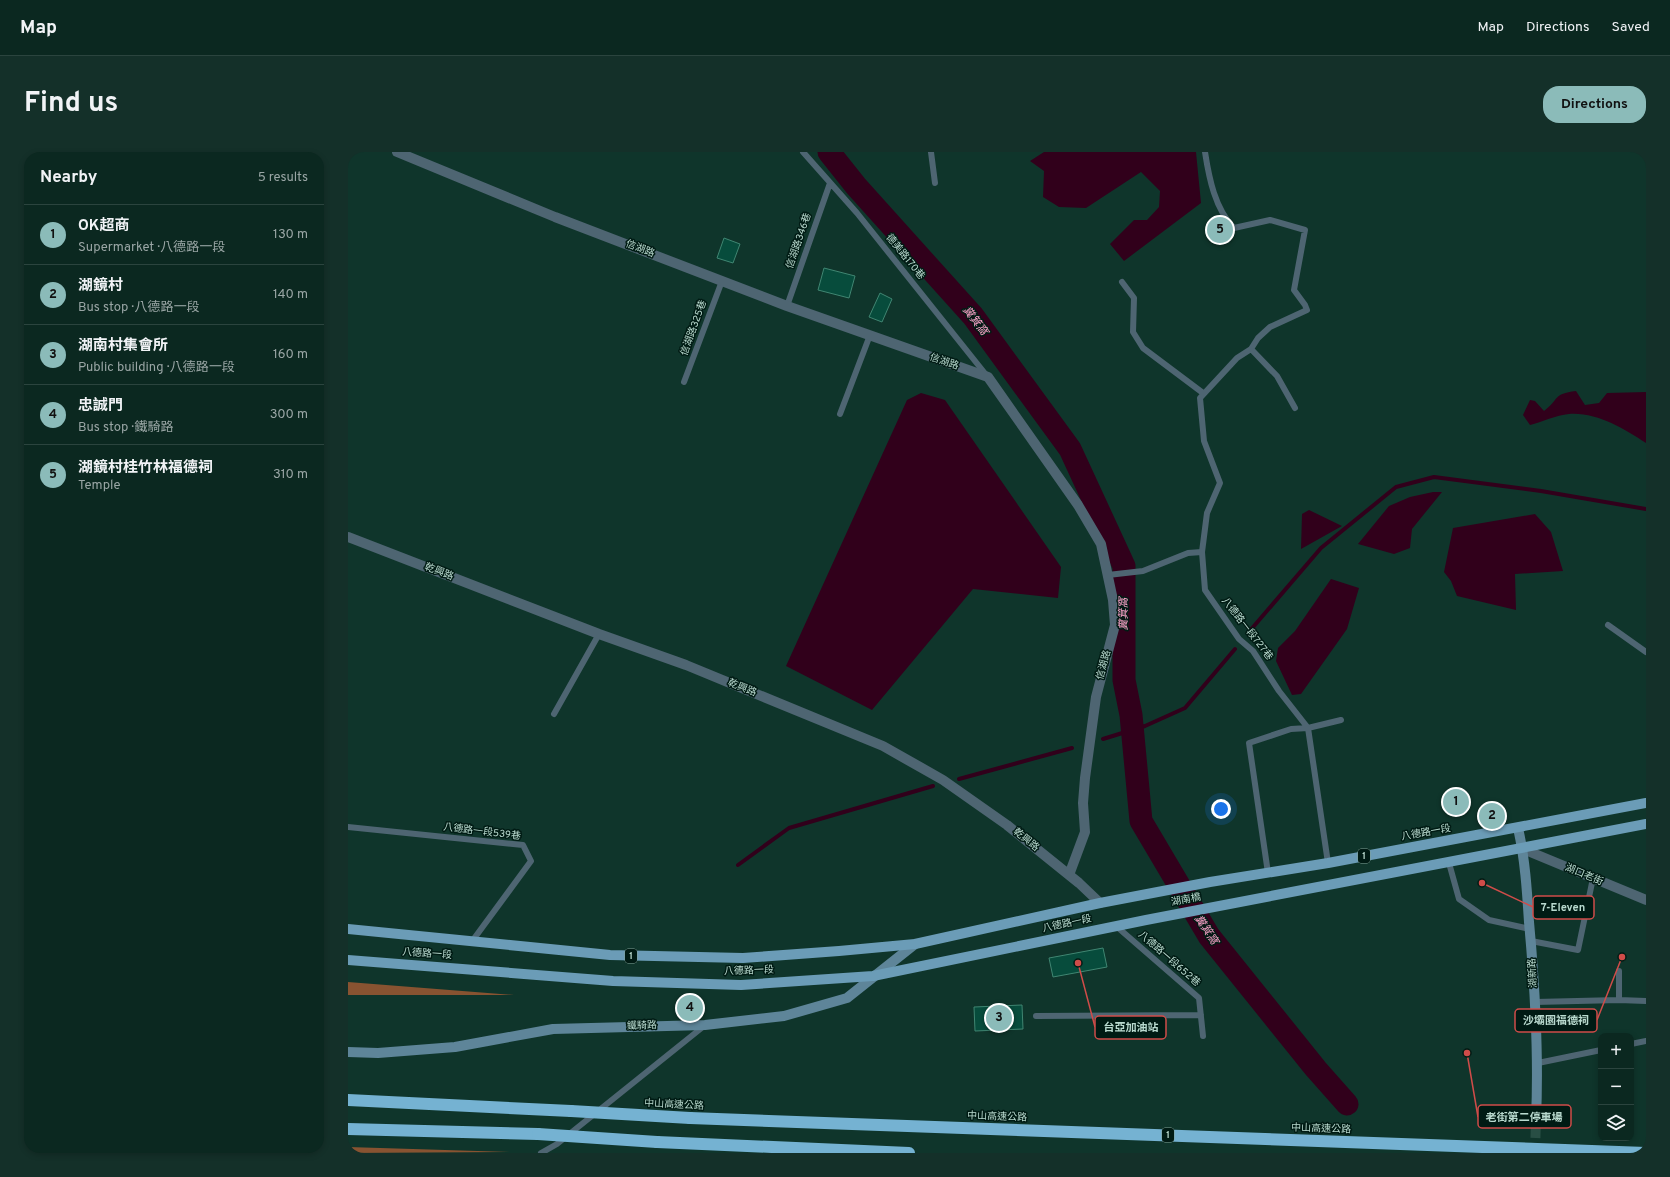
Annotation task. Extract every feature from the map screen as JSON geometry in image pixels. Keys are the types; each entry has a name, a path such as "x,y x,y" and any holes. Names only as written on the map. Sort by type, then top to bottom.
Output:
{"highway":[{"name":"中山高速公路","path":"348,1100 690,1118 1646,1153"},
{"path":"348,1129 538,1134 657,1142 908,1153"}],"main road":[{"name":"八德路一段","path":"1210,882 1328,863 1646,803"},
{"name":"1","path":"1449,863 1646,824"},
{"name":"湖新路","path":"1518,828 1523,849 1535,1002 1538,1063 1536,1119"},
{"name":"湖南橋","path":"1146,920 1449,863"},
{"name":"湖南橋","path":"1135,898 1210,882"},
{"name":"八德路一段","path":"348,929 473,940 610,955 743,958 915,944 1100,903 1135,898"},
{"name":"八德路一段","path":"348,960 613,981 734,984 873,976 1146,920"},
{"name":"鐵騎路","path":"348,1052 378,1053 455,1047 553,1029 705,1025 791,1014 847,998 915,944"}],"street":[{"name":"信湖路","path":"396,152 555,217 787,306 988,377 1078,505 1101,544 1113,600 1114,625 1096,697 1085,778 1083,803 1085,832 1069,875"},
{"name":"乾興路","path":"348,537 600,634 686,665 884,746 943,780 1007,825 1069,875 1100,903"},
{"name":"湖口老街","path":"1523,849 1646,900"}],"lane":[{"name":"德美路170巷","path":"802,152 858,213 988,377"},
{"path":"931,152 935,183"},
{"path":"1122,282 1134,298 1133,332 1143,348 1203,393 1237,358 1250,349 1258,338 1270,327 1307,310 1294,290 1305,230 1270,220 1234,228 1228,222 1215,197 1205,152"},
{"name":"信湖路346巷","path":"787,306 830,183"},
{"name":"信湖路325巷","path":"684,382 722,281"},
{"path":"840,414 870,335"},
{"path":"1250,349 1277,376 1294,408"},
{"name":"八德路一段727巷","path":"1203,393 1200,398 1204,441 1220,483 1207,513 1202,552 1205,590 1239,639 1253,650 1279,691 1308,728 1328,863"},
{"path":"1108,575 1143,571 1188,553 1202,552"},
{"path":"1608,626 1646,652"},
{"path":"554,714 600,634"},
{"path":"1268,872 1250,743 1291,729 1308,728 1341,720"},
{"name":"八德路一段539巷","path":"348,828 523,845 531,861 473,940"},
{"path":"1449,863 1459,899 1489,920 1530,929"},
{"path":"1531,941 1578,950 1593,878"},
{"name":"八德路一段652巷","path":"1116,926 1199,998 1203,1036"},
{"path":"1619,971 1619,1000"},
{"path":"1535,1002 1619,1000 1646,1001"},
{"path":"1036,1016 1201,1015"},
{"path":"541,1153 557,1144 705,1025"},
{"path":"1634,1043 1646,1041"},
{"path":"1538,1063 1598,1051"}],"shaded area":[{"path":"1044,152 1196,152 1201,203 1124,261 1110,244 1134,220 1147,220 1159,207 1160,191 1141,172 1086,208 1059,207 1043,197 1044,171 1030,161"},
{"path":"1576,391 1585,405 1599,403 1607,393 1646,392 1646,443 1610,422 1590,416 1569,414 1530,425 1523,415 1530,400 1535,401 1544,411 1560,395"},
{"path":"921,393 945,400 1061,567 1058,598 973,589 872,710 786,666 907,400"},
{"path":"1433,492 1442,492 1412,529 1410,548 1394,554 1358,544 1389,506 1410,497"},
{"path":"1309,510 1342,526 1301,549 1302,514"},
{"path":"1535,514 1551,532 1563,571 1515,574 1516,610 1457,596 1451,581 1444,572 1453,528"},
{"path":"1331,579 1359,588 1347,629 1301,694 1292,695 1276,661 1278,648 1295,631"},
{"path":"348,982 514,995 348,995"},
{"path":"348,1147 510,1152 348,1153"}],"building":[{"path":"724,238 740,244 733,263 717,258"},
{"path":"824,268 855,276 849,298 818,290"},
{"path":"880,293 892,299 882,322 869,317"},
{"path":"1103,948 1107,967 1053,977 1049,958"},
{"path":"1022,1005 1023,1029 975,1031 974,1007"}],"waterway":[{"name":"糞箕窩","path":"829,152 856,186 973,316 1070,449 1124,566 1124,680 1131,715 1141,821 1209,936 1316,1069 1347,1104"},
{"path":"1248,633 1321,548 1396,487 1434,477 1541,491 1646,509"},
{"path":"1103,739 1145,726 1185,708 1235,649"},
{"path":"959,779 1072,748"},
{"path":"738,865 789,828 933,786"}],"tunnel":[{"path":"1535,1153 1536,1119"}],"place":[{"name":"湖鏡村桂竹林福德祠","path":"1220,230"},
{"name":"OK超商","path":"1456,802"},
{"name":"湖鏡村","path":"1492,816"},
{"name":"7-Eleven","path":"1482,883"},
{"name":"沙壩園福德祠","path":"1622,957"},
{"name":"台亞加油站","path":"1078,963"},
{"name":"忠誠門","path":"690,1008"},
{"name":"湖南村集會所","path":"999,1018"},
{"name":"老街第二停車場","path":"1467,1053"}]}
